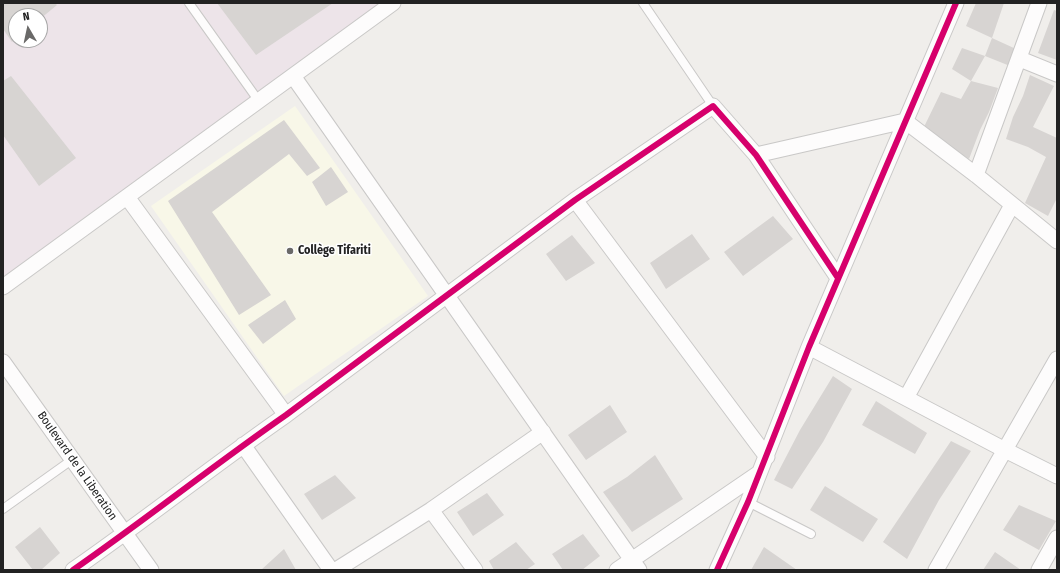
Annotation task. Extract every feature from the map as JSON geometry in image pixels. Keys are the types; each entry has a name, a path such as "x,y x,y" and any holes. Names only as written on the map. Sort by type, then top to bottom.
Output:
{"street":[{"path":"3,287 393,3"},
{"path":"717,570 767,457 809,347 956,3"},
{"path":"976,175 1020,59 1039,3"},
{"path":"1020,59 1057,74"},
{"path":"292,76 635,565"},
{"path":"73,570 125,534 575,200 713,106 756,155 838,278"},
{"path":"756,155 905,121"},
{"path":"905,121 976,175 1012,206 1057,241"},
{"path":"127,197 286,415"},
{"path":"575,200 767,457"},
{"path":"906,398 1012,206"},
{"path":"809,347 1057,476"},
{"path":"936,570 1057,359"},
{"name":"Boulevard de la Liberation","path":"3,362 151,570"},
{"path":"336,570 431,510 543,432"},
{"path":"243,445 331,570"},
{"path":"617,570 635,565 760,473"},
{"path":"431,510 475,570"},
{"path":"1039,570 1057,538"}],"lane":[{"path":"189,3 258,100"},
{"path":"643,3 713,106"},
{"path":"3,509 73,459"},
{"path":"748,502 810,534"}],"shaded area":[{"path":"3,3 397,3 3,283"},
{"name":"Collège Tifariti","path":"295,106 428,296 284,396 151,206"}],"building":[{"path":"3,3 55,3 57,5 48,12 48,8 8,8 8,36 3,29"},
{"path":"217,3 333,3 256,55"},
{"path":"976,3 1004,3 992,38 966,26"},
{"path":"1054,10 1057,11 1057,60 1038,53"},
{"path":"992,38 1016,49 1010,66 985,56"},
{"path":"962,48 985,56 971,81 952,69"},
{"path":"1030,75 1054,86 1033,127 1057,138 1057,198 1048,216 1025,203 1046,157 1028,147 1006,139"},
{"path":"11,76 76,158 39,186 3,135 3,81"},
{"path":"971,81 998,88 969,159 922,131 941,92 961,99"},
{"path":"284,120 320,168 307,176 289,154 212,212 271,295 239,315 168,201"},
{"path":"331,167 348,192 326,206 312,182"},
{"path":"773,216 793,239 743,276 724,252"},
{"path":"692,234 710,259 666,289 650,263"},
{"path":"572,235 595,263 566,281 546,254"},
{"path":"285,300 296,319 263,344 248,325"},
{"path":"833,376 852,389 823,442 792,489 774,480 800,430"},
{"path":"876,401 927,433 915,454 862,425"},
{"path":"610,405 627,432 586,460 568,435"},
{"path":"951,441 971,451 939,500 907,559 883,542"},
{"path":"655,455 683,499 632,532 603,492 627,477"},
{"path":"335,475 356,498 322,520 304,494"},
{"path":"825,486 878,519 863,542 810,510"},
{"path":"487,493 504,515 473,536 457,512"},
{"path":"1019,505 1056,521 1039,550 1003,530"},
{"path":"40,527 60,553 41,570 33,570 15,547"},
{"path":"583,534 600,556 582,570 563,570 552,554"},
{"path":"516,542 535,564 526,570 494,570 489,561"},
{"path":"764,547 797,570 751,570"},
{"path":"284,549 296,570 261,570"},
{"path":"995,552 1021,570 983,570"}],"cycle path":[{"path":"717,570 748,502 809,347 956,3"},
{"path":"73,570 286,415 575,200 713,106 756,155 838,278"}],"place":[{"name":"Collège Tifariti","path":"290,251"}]}
